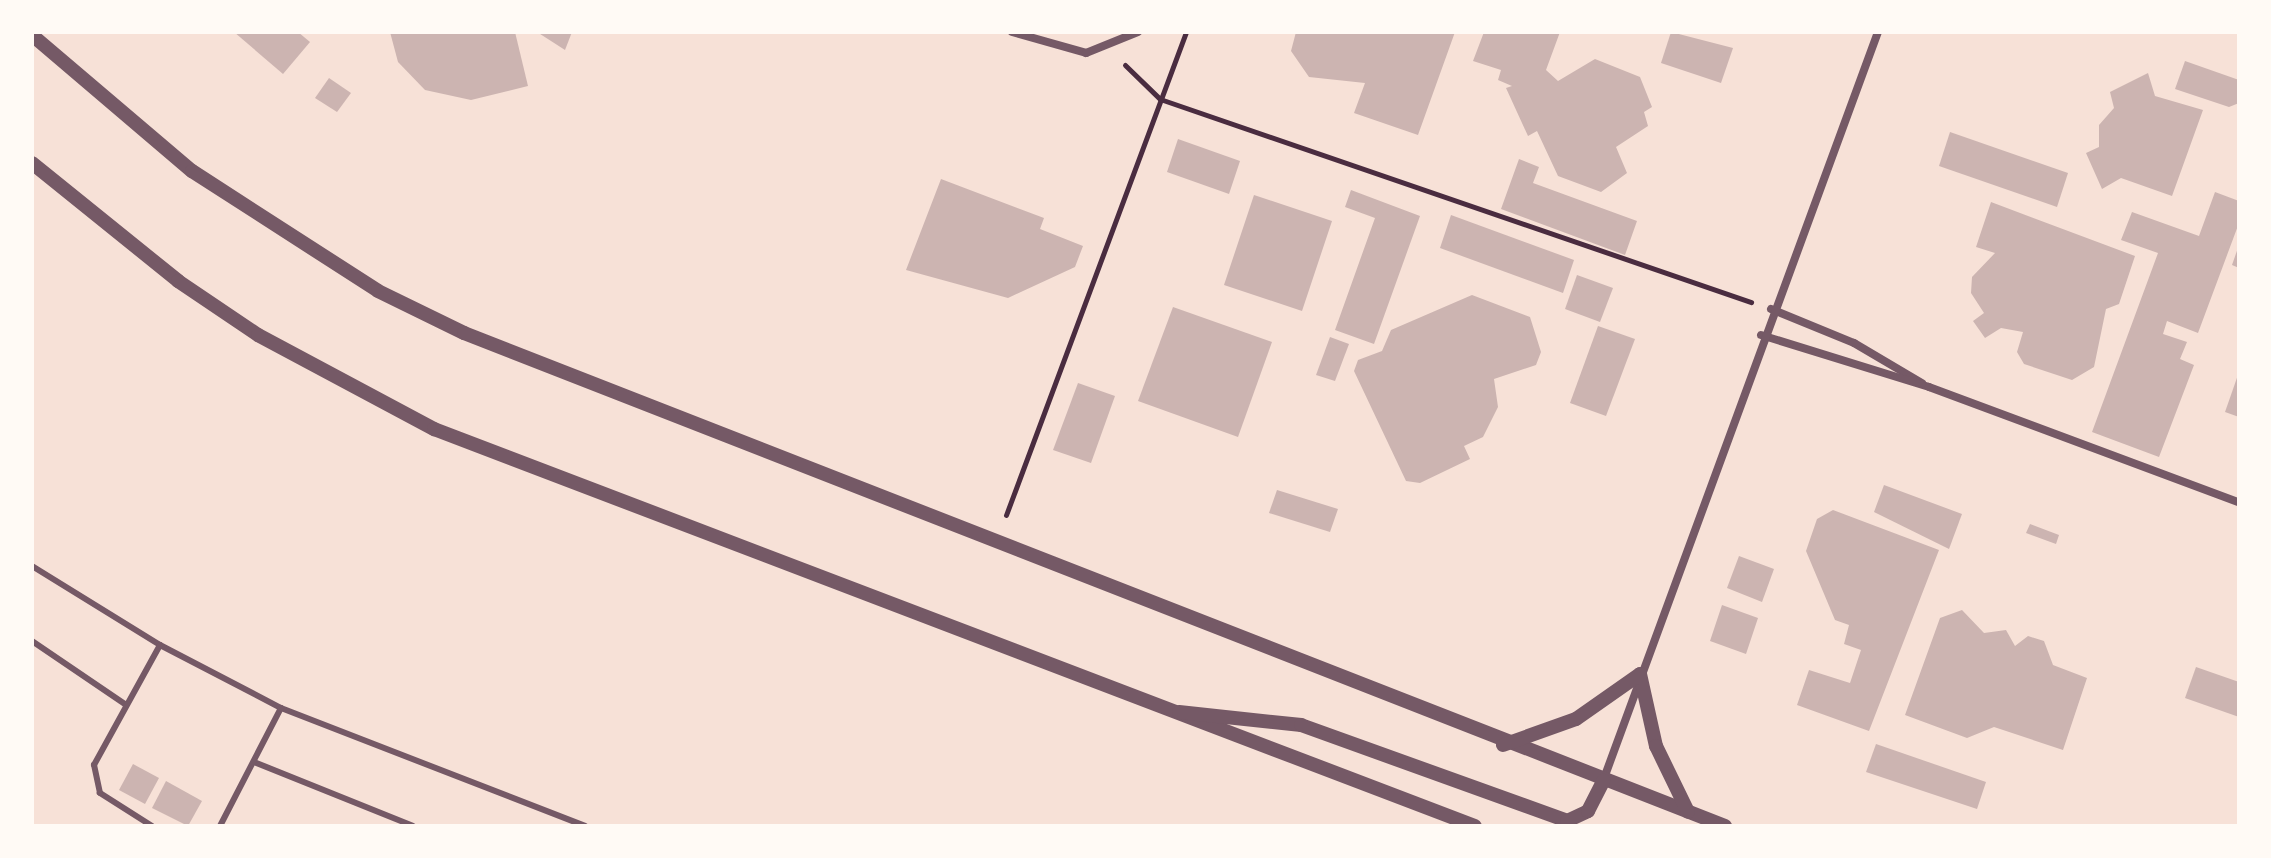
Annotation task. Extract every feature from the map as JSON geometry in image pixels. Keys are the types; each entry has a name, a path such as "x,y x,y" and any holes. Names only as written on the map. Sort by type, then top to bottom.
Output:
{"street":[{"path":"1012,32 1063,52 1109,49 1138,32"},
{"path":"1171,712 1301,725 1567,821 1588,811 1603,781 1761,335 1878,32"},
{"path":"32,35 192,171 378,291 548,371 1503,745 1725,826"},
{"path":"32,163 235,320 434,429 1475,826"},
{"path":"1771,309 1854,343 1929,387"},
{"path":"1761,335 1929,387 2239,502"},
{"path":"1503,745 1576,719 1640,674"},
{"path":"1640,674 1656,746 1688,812"}],"lane":[{"path":"32,566 160,645 281,708 585,826"},
{"path":"32,641 126,705"},
{"path":"152,826 112,804 95,781 94,765 160,645"},
{"path":"220,826 281,708"},
{"path":"254,762 413,826"}],"path":[{"path":"994,546 1186,32"},
{"path":"1109,49 1160,99 1771,309"}],"building":[{"path":"234,32 298,32 310,42 283,74"},
{"path":"390,32 515,32 528,86 471,100 425,90 398,62"},
{"path":"537,32 572,32 565,50"},
{"path":"1296,32 1455,32 1418,135 1354,113 1365,83 1309,77 1291,51"},
{"path":"1484,32 1560,32 1546,70 1558,81 1595,59 1640,77 1652,107 1644,112 1648,126 1616,147 1627,173 1601,192 1558,176 1537,131 1528,136 1506,88 1512,86 1498,80 1501,70 1473,61"},
{"path":"1671,32 1733,48 1721,83 1661,63"},
{"path":"2185,61 2239,80 2239,103 2229,107 2175,89"},
{"path":"2148,73 2155,96 2203,110 2172,196 2121,178 2102,189 2086,153 2099,147 2099,125 2114,108 2110,92"},
{"path":"329,78 351,93 337,112 315,98"},
{"path":"1950,132 2068,173 2057,207 1939,166"},
{"path":"1178,139 1240,161 1229,194 1167,172"},
{"path":"1519,159 1539,167 1533,183 1637,221 1625,255 1501,209"},
{"path":"941,179 1044,218 1040,229 1083,246 1075,267 1008,298 906,270"},
{"path":"1351,190 1420,216 1374,344 1335,330 1375,218 1345,207"},
{"path":"2215,192 2239,201 2239,223 2198,333 2167,321 2163,334 2187,342 2180,359 2194,365 2159,457 2092,432 2158,253 2121,240 2132,212 2199,236"},
{"path":"1254,195 1332,221 1302,311 1224,285"},
{"path":"1991,202 2135,256 2119,304 2106,309 2094,367 2072,380 2024,364 2017,352 2023,332 2001,328 1985,338 1973,321 1984,313 1971,293 1972,277 1995,253 1976,247"},
{"path":"1451,215 1574,260 1563,293 1440,248"},
{"path":"2239,245 2239,268 2232,265"},
{"path":"1577,275 1613,288 1600,322 1565,309"},
{"path":"1472,295 1530,317 1541,352 1536,365 1494,379 1498,407 1483,437 1464,446 1470,459 1420,483 1406,481 1354,371 1358,360 1382,351 1391,330"},
{"path":"1173,307 1272,342 1238,437 1138,401"},
{"path":"1598,326 1635,339 1606,416 1570,403"},
{"path":"1330,337 1349,344 1335,381 1316,375"},
{"path":"2239,372 2239,417 2225,412"},
{"path":"1078,383 1115,396 1091,463 1053,450"},
{"path":"1884,485 1962,514 1949,549 1874,512"},
{"path":"1277,490 1338,509 1330,532 1269,513"},
{"path":"1833,510 1939,550 1869,731 1797,705 1809,670 1850,683 1861,650 1844,644 1849,625 1835,620 1806,551 1817,519"},
{"path":"2030,524 2059,535 2056,544 2026,533"},
{"path":"1739,556 1774,569 1762,602 1727,588"},
{"path":"1722,605 1758,618 1746,654 1710,641"},
{"path":"1962,610 1984,633 2006,630 2015,646 2028,636 2044,641 2053,665 2087,678 2063,750 1994,727 1967,738 1905,715 1940,618"},
{"path":"2196,667 2239,682 2239,717 2185,698"},
{"path":"1876,744 1986,782 1977,809 1866,772"},
{"path":"133,764 159,778 145,804 119,790"},
{"path":"166,781 202,801 188,826 152,808"}]}
